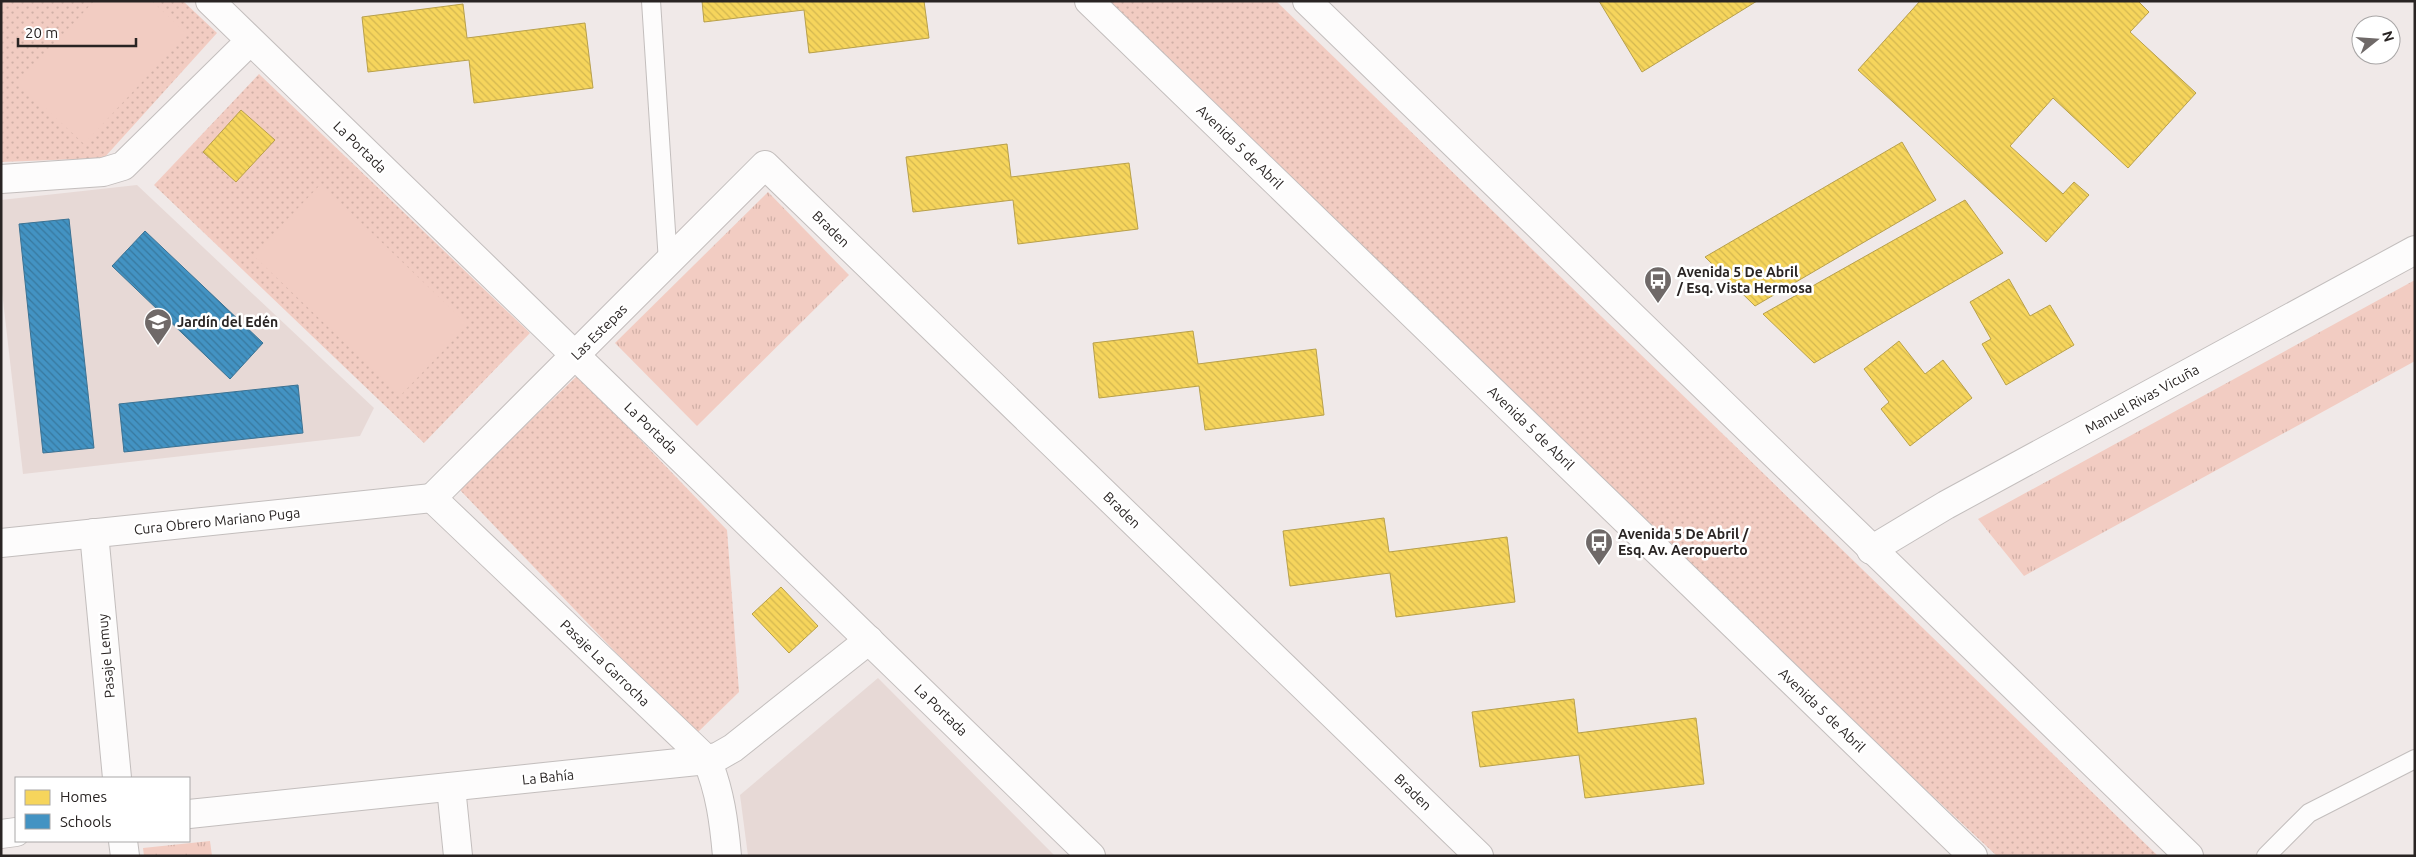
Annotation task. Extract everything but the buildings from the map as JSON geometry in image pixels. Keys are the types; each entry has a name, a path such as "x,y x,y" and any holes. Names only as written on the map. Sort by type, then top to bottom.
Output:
{"street":[{"name":"La Portada","path":"210,1 1091,856"},
{"name":"Avenida 5 de Abril","path":"1089,1 1973,856"},
{"path":"1307,1 1871,550 2189,856"},
{"path":"1,178 103,172 123,166 250,41"},
{"name":"Las Estepas","path":"432,498 765,165"},
{"name":"Braden","path":"765,165 1479,856"},
{"name":"Manuel Rivas Vicuña","path":"1871,550 1946,505 2415,250"},
{"name":"Cura Obrero Mariano Puga","path":"1,543 432,498"},
{"name":"Pasaje La Garrocha","path":"432,498 707,760 722,806 727,856"},
{"name":"Pasaje Lemuy","path":"94,533 118,777"},
{"name":"La Bahía","path":"190,814 707,760 733,748 869,640"},
{"path":"451,787 458,856"},
{"path":"1,834 15,832"},
{"path":"123,842 125,856"}],"lane":[{"path":"651,1 668,262"},
{"path":"2266,856 2309,813 2415,759"}],"shaded area":[{"name":"Jardín del Edén","path":"137,185 374,408 360,436 23,474 1,283 1,200"},
{"path":"878,678 1055,856 748,856 740,795"}],"green space":[{"path":"1,1 183,1 217,33 104,158 1,162"},
{"path":"94,1 152,1 187,34 84,144 18,83"},
{"path":"1105,1 1276,1 2158,856 1997,856 1466,361"},
{"path":"259,74 530,333 424,443 154,185"},
{"path":"321,184 468,325 400,396 253,255"},
{"path":"768,192 849,275 697,426 615,343"},
{"path":"2415,280 2415,361 2024,576 1978,519"},
{"path":"578,375 727,530 739,692 695,735 459,489"},
{"path":"210,841 212,856 144,856 143,848"}],"place":[{"name":"Avenida 5 De Abril / Esq. Vista Hermosa","path":"1658,304"},
{"name":"Jardín del Edén","path":"158,346"},
{"name":"Avenida 5 De Abril / Esq. Av. Aeropuerto","path":"1599,566"}]}
